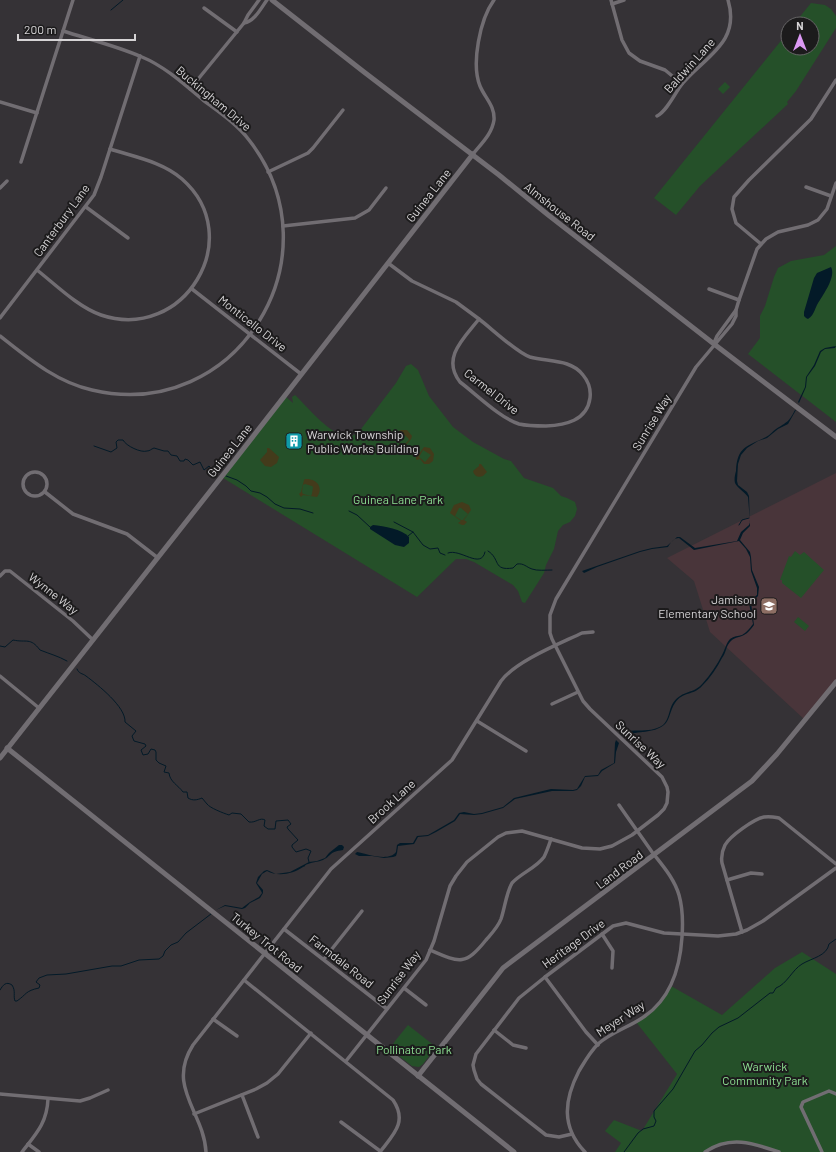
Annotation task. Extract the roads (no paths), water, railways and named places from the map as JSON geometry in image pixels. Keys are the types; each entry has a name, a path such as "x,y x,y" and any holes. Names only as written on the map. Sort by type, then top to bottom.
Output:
{"street":[{"path":"21,162 73,0"},
{"path":"190,89 244,23 259,0"},
{"path":"244,23 249,22 267,0"},
{"name":"Almshouse Road","path":"272,0 376,82 473,154 714,344 836,436"},
{"path":"473,154 489,133 494,120 493,109 480,84 477,76 476,65 483,22 488,9 494,0"},
{"path":"624,0 612,2 622,40 631,54 640,61 665,70 682,84"},
{"name":"Baldwin Lane","path":"657,116 664,112 682,84 698,67 716,52 724,40 728,30 730,18 728,0"},
{"path":"204,8 237,32"},
{"name":"Buckingham Drive","path":"0,336 41,367 69,383 93,390 132,395 165,390 197,378 223,363 239,348 263,316 276,286 282,257 284,226 280,203 262,160 243,133 170,74 140,56 63,31"},
{"name":"Canterbury Lane","path":"0,318 86,206 97,188 140,56"},
{"path":"760,244 736,223 732,209 734,197 749,180 811,119 836,80"},
{"path":"0,102 37,113"},
{"path":"268,172 308,153 343,110"},
{"path":"37,270 88,308 102,315 120,319 139,319 157,314 174,305 192,289 204,267 209,246 207,221 196,196 182,179 165,167 110,149"},
{"name":"Guinea Lane","path":"0,758 473,154"},
{"path":"0,188 7,181"},
{"name":"Sunrise Way","path":"346,1061 421,967 430,950 452,883 458,872 467,862 498,837 506,833 522,831 582,848 600,849 619,843 664,810 668,797 665,781 590,709 578,692 550,633 549,621 551,610 556,599 696,367 714,344 717,336 736,310 753,256 760,244 778,232 808,225 818,220 827,209 836,183"},
{"path":"806,187 831,196"},
{"path":"284,226 355,218 369,210 386,188"},
{"path":"86,206 128,238"},
{"name":"Carmel Drive","path":"388,263 412,281 456,302 479,319 525,355 567,364 579,370 587,381 590,391 588,405 583,413 575,420 562,425 532,426 518,423 501,414 460,382 454,374 452,366 454,353 479,319"},
{"name":"Monticello Drive","path":"192,289 301,374"},
{"path":"709,289 739,300"},
{"path":"33,473 43,475 48,483 45,492 39,496 27,494 23,483 26,477 33,473"},
{"path":"45,492 73,514 127,534 158,558"},
{"name":"Wynne Way","path":"0,576 5,571 10,571 73,621 93,640"},
{"name":"Brook Lane","path":"206,1152 204,1140 184,1088 184,1068 191,1048 334,866 452,760 501,681 508,673 519,665 582,633 593,632"},
{"path":"0,676 39,708"},
{"name":"Land Road","path":"418,1076 504,968 737,793 762,772 836,682"},
{"path":"552,704 578,692"},
{"path":"477,721 526,751"},
{"name":"Turkey Trot Road","path":"7,748 514,1152"},
{"name":"Meyer Way","path":"585,1152 577,1144 572,1134 567,1116 571,1088 586,1058 598,1045 610,1036 646,1016 660,1002 671,986 680,959 682,912 679,896 673,880 619,805"},
{"path":"742,932 721,860 725,845 730,838 762,817 773,817 783,820 836,864"},
{"path":"430,950 458,960 468,958 477,952 499,923 512,883 542,859 547,851 551,839"},
{"name":"Heritage Drive","path":"572,1134 559,1137 546,1135 479,1081 474,1070 474,1060 478,1051 519,998 545,976 613,926 626,923 658,932 718,936 742,932 763,921 836,868"},
{"path":"727,880 751,873 762,874"},
{"path":"324,960 362,911"},
{"name":"Farmdale Road","path":"284,929 387,1009"},
{"path":"602,934 613,951 612,968"},
{"path":"545,976 586,1032 598,1045"},
{"path":"244,980 390,1096 399,1110 400,1120 396,1132 380,1152 342,1122"},
{"path":"404,988 426,1005"},
{"path":"214,1019 237,1036"},
{"path":"494,1030 514,1044 526,1048"},
{"path":"194,1114 264,1086 274,1078 310,1033"},
{"path":"0,1094 80,1101 108,1090"},
{"path":"822,1152 801,1107 801,1104 829,1091 836,1094"},
{"path":"242,1095 258,1137"},
{"path":"22,1152 45,1120 48,1099"},
{"path":"705,1152 722,1144 736,1142 758,1144 779,1152"},
{"path":"28,1144 39,1152"}],"water":[{"path":"831,267 832,275 829,284 812,315 808,319 804,316 804,312 814,278 817,273"},
{"path":"836,346 835,348 825,349 821,352 815,366 807,377 806,387 799,403 798,402 805,387 806,377 814,365 820,351 825,348"},
{"path":"796,410 788,424 778,429 767,438 758,441 747,448 741,455 738,464 737,481 738,485 747,492 749,496 750,519 748,497 737,487 735,483 739,456 741,452 749,445 767,436 787,421"},
{"path":"750,522 750,526 743,533 740,540 750,552 752,570 759,587 758,596 751,603 754,625 745,634 730,642 716,669 699,689 678,699 673,706 668,720 664,725 655,730 626,736 623,733 624,732 633,730 648,730 658,728 663,725 667,720 673,703 680,696 699,687 708,677 716,666 727,642 734,637 742,635 753,624 749,603 757,595 757,588 751,571 750,557 746,549 739,541 694,550 679,538 674,540 677,537 680,537 695,548 737,541 741,532 749,525"},
{"path":"373,525 387,527 406,534 409,537 409,543 404,547 395,545 370,529"},
{"path":"671,542 668,547 640,552 584,573 582,571 640,551 667,546"},
{"path":"616,740 619,743 615,763 602,771 598,776 585,777 581,786 577,790 552,791 515,799 503,808 482,814 460,814 455,821 436,832 428,836 418,837 414,844 398,846 396,856 393,857 384,858 359,856 355,854 357,852 383,857 393,855 396,852 397,845 400,843 413,843 417,836 428,835 454,820 459,813 482,813 503,807 514,798 551,789 577,789 585,776 598,775 601,770 614,763"},
{"path":"339,845 344,847 343,850 333,853 323,860 305,865 295,871 285,874 276,874 290,872 309,862 325,858"},
{"path":"267,870 276,874 267,871 262,874 257,883 263,890 263,893 260,898 250,903 245,908 242,909 225,906 216,910 225,905 242,908 259,897 262,893 256,883 258,877 264,871"}],"waterway":[{"path":"111,10 123,0"},
{"path":"94,446 111,452 117,448 116,442 118,440 123,440 127,445 138,450 148,451 154,448 168,451 171,455 177,456 180,461 184,461 185,459 193,465 200,462 204,470 209,466 213,470 220,471"},
{"path":"226,476 237,480 251,491 260,493 275,504 284,508 300,509 313,513"},
{"path":"349,511 357,515 370,527"},
{"path":"739,525 742,520 749,518"},
{"path":"394,522 413,532 423,545 430,549 438,548 440,553 445,555"},
{"path":"408,536 413,532"},
{"path":"488,551 502,568 513,568 519,564 534,570 552,570"},
{"path":"448,553 453,552 479,559 483,557 485,552"},
{"path":"0,646 5,647 13,640 28,641 34,643 40,650 67,661"},
{"path":"77,669 116,703 124,716 125,722 136,731 132,736 134,741 145,744 146,746 141,750 143,755 148,754 151,749 155,750 156,760 166,766 164,772 169,773 173,781 183,792 187,792 188,798 192,800 202,798 214,809 229,815 232,813 241,814 249,822 263,819 265,820 264,826 268,829 275,829 276,821 288,820 291,824 287,827 298,840 292,845 292,847 296,852 306,849 311,851 308,858 309,862"},
{"path":"0,990 6,984 12,985 14,989 15,1001 17,1001 34,989 39,988 40,985 36,982 39,978 47,975 66,974 112,966 121,966 139,960 159,959 171,945 178,942 186,933 211,914"},
{"path":"624,1152 638,1133 643,1129 654,1126 656,1121 654,1111 673,1089 695,1051 712,1033 719,1027 738,1018 770,993 773,993 776,988 780,986 798,967 822,954 828,948 829,944 836,939"}],"place":[{"name":"Warwick Township Public Works Building","path":"294,441"},
{"name":"Jamison Elementary School","path":"769,606"}],"park label":[{"name":"Guinea Lane Park","path":"398,499"},
{"name":"Pollinator Park","path":"414,1049"},
{"name":"Warwick Community Park","path":"765,1073"}]}
